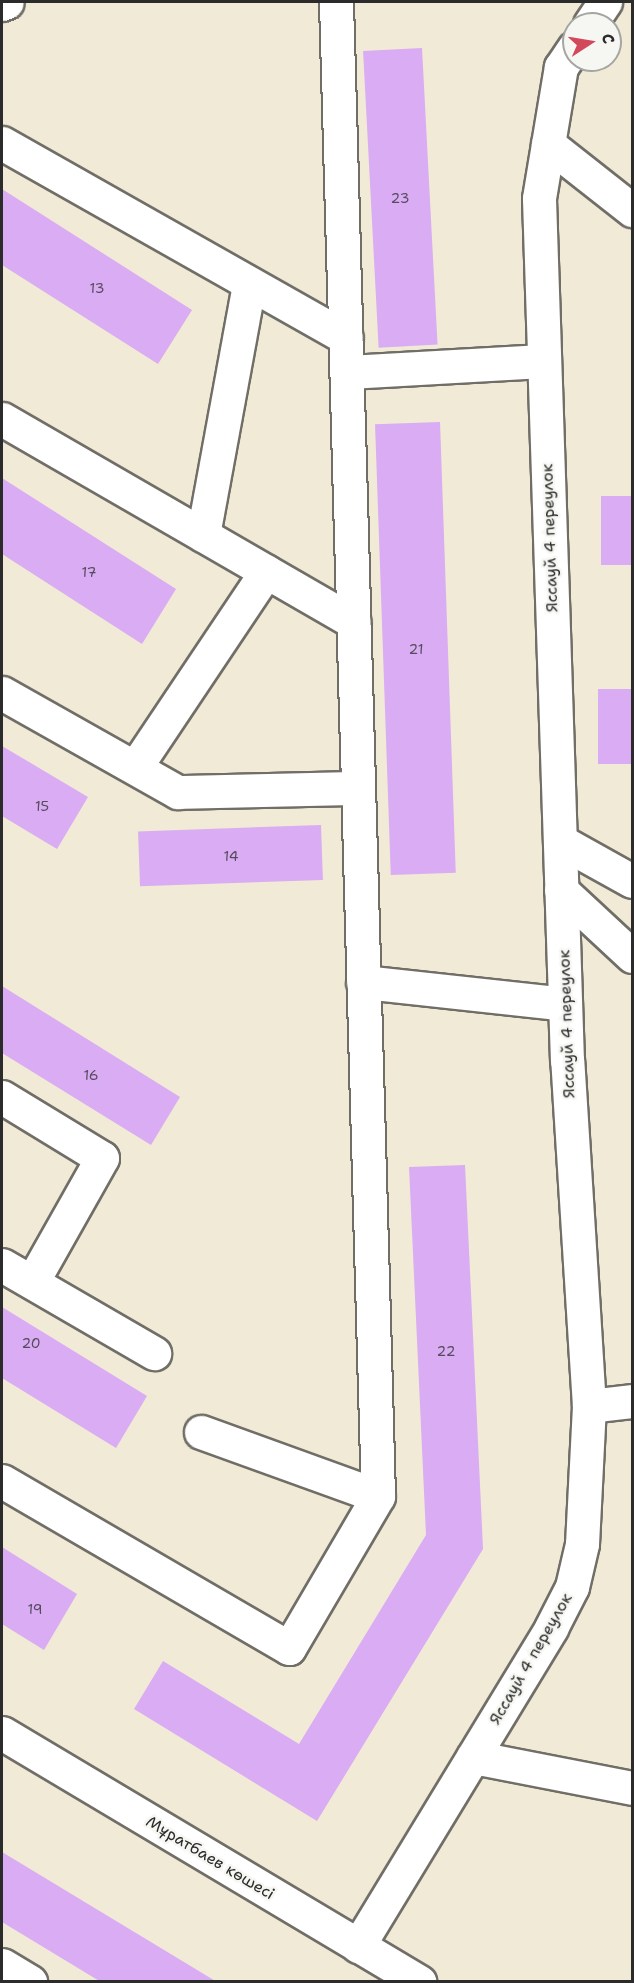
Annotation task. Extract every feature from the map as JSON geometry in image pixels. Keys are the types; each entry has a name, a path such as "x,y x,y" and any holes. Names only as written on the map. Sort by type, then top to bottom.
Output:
{"street":[{"path":"2,4 7,2"},
{"path":"2,1481 289,1648 378,1496 336,2"},
{"name":"Яссауй 4 переулок","path":"358,1946 572,1587 582,1544 589,1406 565,1004 539,198 562,66"},
{"path":"2,143 346,338"},
{"path":"548,144 633,210"},
{"path":"203,535 249,284"},
{"path":"346,372 544,361"},
{"path":"2,419 354,622"},
{"path":"136,766 266,572"},
{"path":"2,693 136,766 178,792 358,788"},
{"path":"560,841 633,881"},
{"path":"561,890 633,956"},
{"path":"363,982 565,1004"},
{"path":"2,1096 102,1158 32,1282"},
{"path":"2,1265 154,1353"},
{"path":"589,1406 633,1401"},
{"path":"201,1432 378,1496"},
{"name":"Мұратбаев көшесі","path":"2,1733 419,1982"},
{"path":"473,1756 633,1788"},
{"path":"2,1965 30,1982"}],"building":[{"path":"422,48 438,345 379,348 363,51"},
{"path":"2,189 192,310 158,364 2,265"},
{"path":"440,422 456,873 391,875 375,424"},
{"path":"2,478 176,589 142,644 2,554"},
{"path":"601,496 632,496 632,565 601,565"},
{"path":"598,689 632,689 632,764 598,764"},
{"path":"2,746 88,797 57,849 2,816"},
{"path":"321,825 323,880 140,886 138,831"},
{"path":"2,986 180,1097 151,1145 2,1053"},
{"path":"465,1165 483,1549 317,1821 134,1709 163,1661 299,1744 426,1535 409,1167"},
{"path":"2,1307 147,1396 116,1448 2,1378"},
{"path":"2,1547 77,1594 44,1650 2,1624"},
{"path":"2,1852 217,1982 101,1982 2,1922"}]}
